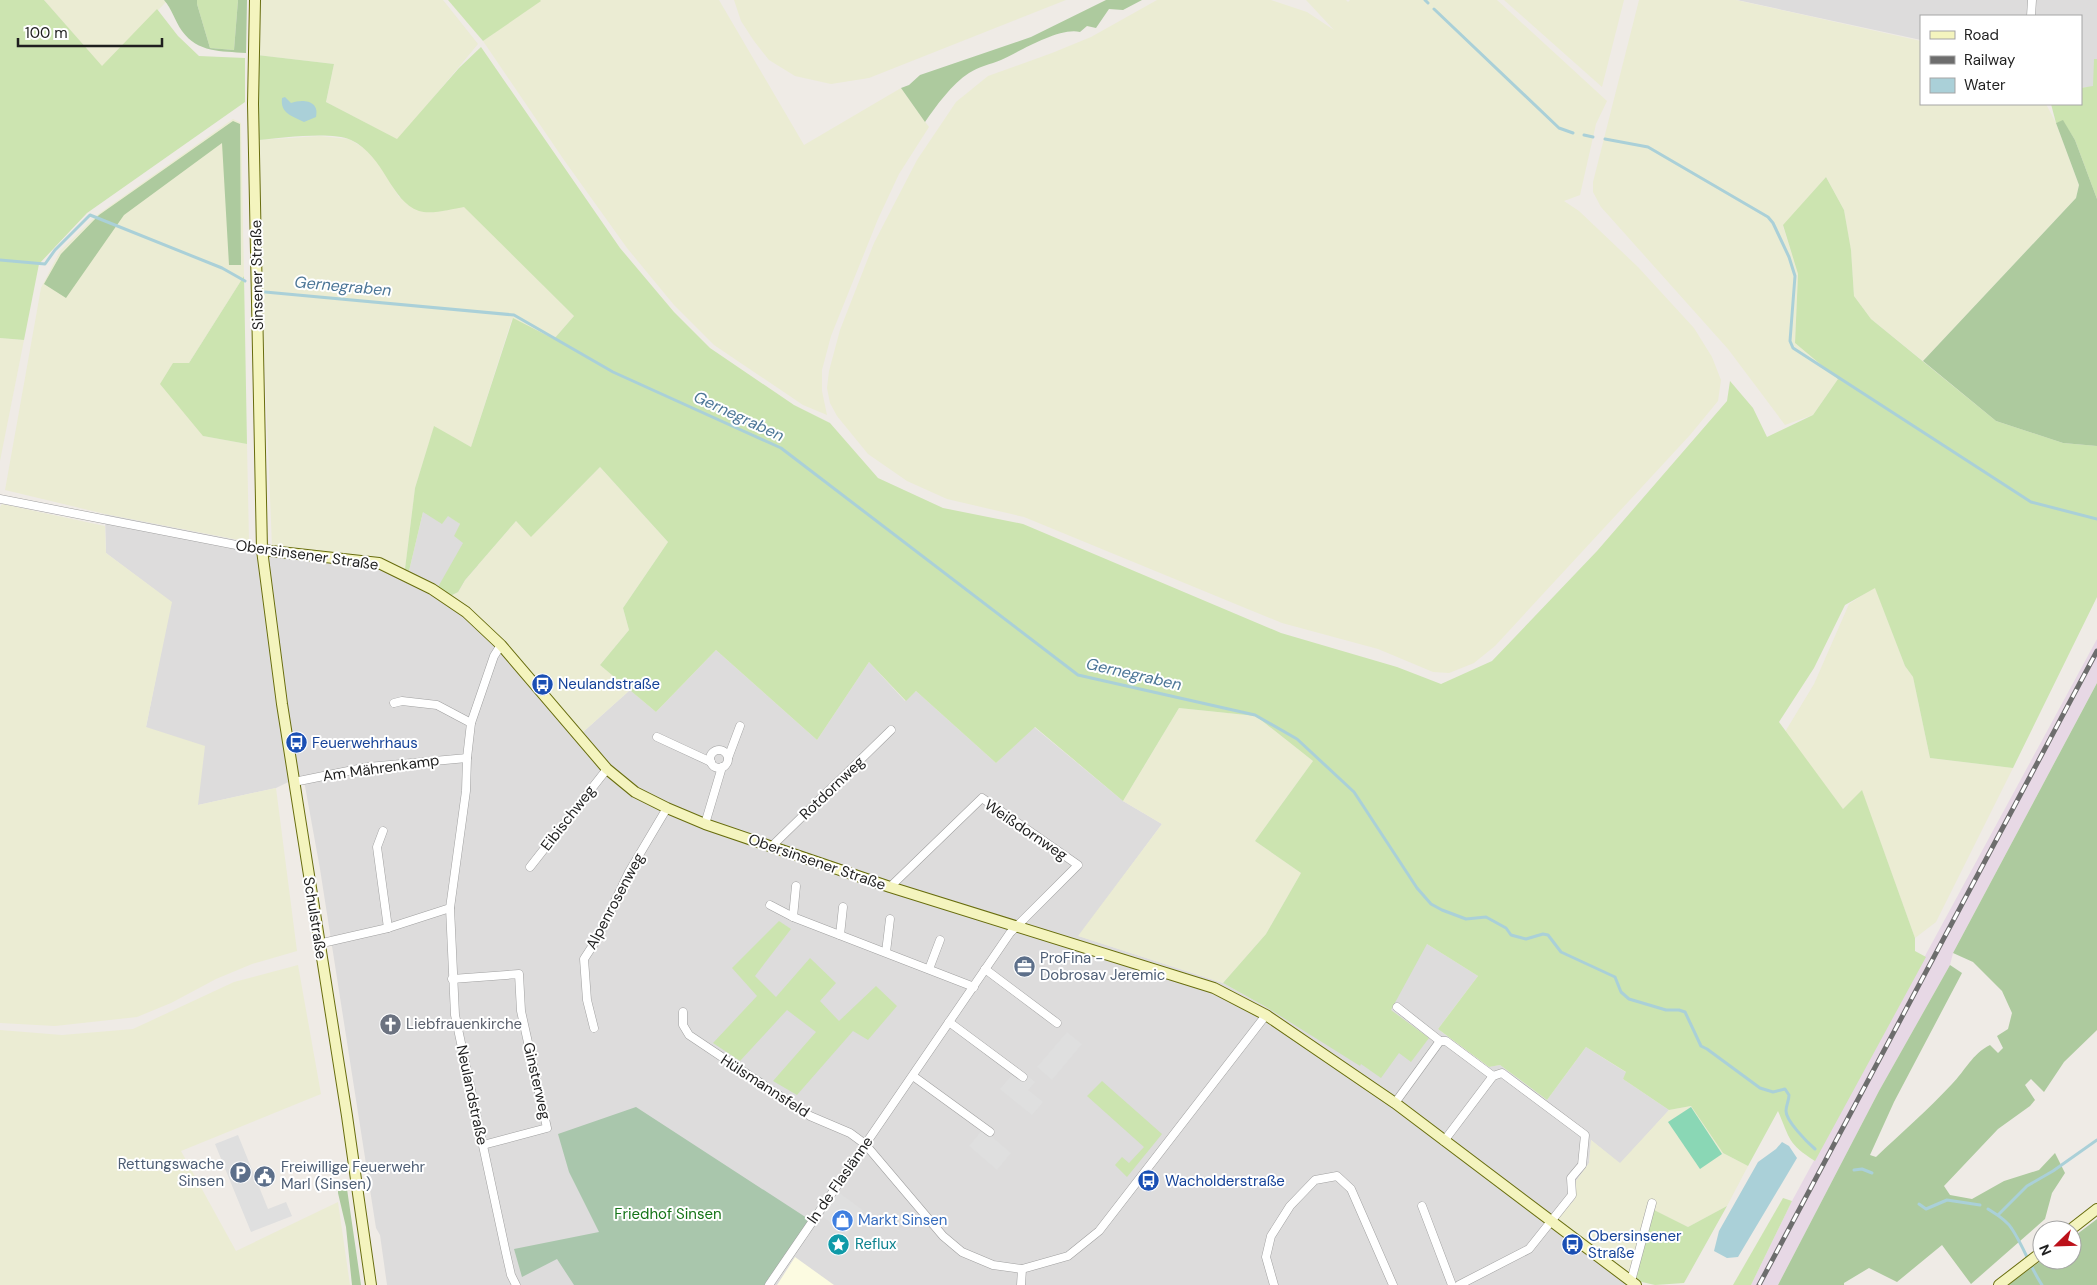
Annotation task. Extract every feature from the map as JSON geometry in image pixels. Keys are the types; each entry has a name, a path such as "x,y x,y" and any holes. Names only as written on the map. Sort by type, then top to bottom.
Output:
{"street":[{"name":"Sinsener Straße","path":"255,0 253,94 262,550"},
{"path":"2031,15 2032,0"},
{"name":"Obersinsener Straße","path":"0,499 262,550 379,563 410,577 466,612 501,645 607,768 635,792 705,824 890,887 1214,988 1266,1015 1395,1103 1634,1283 1652,1203"},
{"name":"Schulstraße","path":"262,550 277,676 372,1285"},
{"name":"Neulandstraße","path":"501,645 494,656 471,723 466,791 450,908 455,1015 506,1253 511,1275 516,1285"},
{"path":"394,703 402,701 437,705 471,723"},
{"path":"705,824 722,767 726,763 740,726"},
{"name":"Rotdornweg","path":"772,846 891,730"},
{"path":"657,737 711,762 717,767 722,767"},
{"path":"711,762 711,755 718,750 724,751 728,758"},
{"name":"Am Mährenkamp","path":"294,782 368,767 467,758"},
{"name":"Eibischweg","path":"530,867 607,768"},
{"name":"Weißdornweg","path":"890,887 982,798 1078,865 1016,926"},
{"name":"Alpenrosenweg","path":"594,1028 586,1000 584,959 597,939 629,872 667,808"},
{"path":"383,831 377,847 388,928"},
{"path":"792,917 796,886"},
{"path":"770,905 792,917 974,987"},
{"path":"318,944 388,928 450,908"},
{"path":"840,934 843,908"},
{"path":"886,952 890,919"},
{"name":"In de Flaslänne","path":"769,1285 1016,926"},
{"path":"929,969 940,940"},
{"path":"985,969 1057,1023"},
{"name":"Ginsterweg","path":"452,979 519,974 521,1011 547,1128 483,1145"},
{"path":"1397,1006 1440,1041 1446,1041 1493,1076"},
{"name":"Hülsmannsfeld","path":"683,1012 683,1025 689,1035 810,1116 850,1133 865,1144"},
{"path":"865,1144 943,1236 962,1252 993,1265 1022,1268 1068,1256 1100,1231 1153,1158 1266,1015"},
{"path":"949,1022 1023,1077"},
{"path":"1395,1103 1440,1041"},
{"path":"1444,1141 1493,1076 1502,1073 1585,1134 1582,1166 1571,1178 1572,1195 1529,1249 1459,1285"},
{"path":"914,1076 990,1132"},
{"path":"1274,1285 1266,1257 1271,1236 1290,1206 1315,1180 1337,1176 1351,1189 1393,1285"},
{"path":"1422,1206 1452,1285"},
{"path":"2082,1221 2097,1209"},
{"path":"1999,1285 2032,1259"},
{"path":"1021,1285 1022,1268"}],"shaded area":[{"path":"44,0 164,0 166,2 102,67"},
{"path":"260,0 443,0 478,44 398,140 326,102 334,64 257,55"},
{"path":"540,0 719,0 804,145 901,88 929,127 899,174 878,219 831,336 822,370 822,391 827,415 803,405 714,345 674,305 627,248 564,160 483,41"},
{"path":"734,0 1066,0 869,78 831,84 795,76 769,60 741,21"},
{"path":"1157,0 1271,0 1307,12 1334,30 1306,0 1346,0 1348,2 1350,0 1497,0 1607,101 1596,124 1580,195 1564,201 1579,211 1638,267 1694,328 1712,357 1721,380 1718,401 1690,435 1495,646 1474,663 1449,673 1433,672 1378,649 1282,623 1024,517 947,499 907,481 868,454 837,416 830,403 827,388 829,371 840,330 874,243 917,160 956,102 988,76 1091,37"},
{"path":"1504,0 1624,0 1602,87"},
{"path":"1639,0 1736,0 1920,41 1920,105 2047,105 2056,123 2079,185 2076,198 1923,361 1871,319 1854,296 1851,251 1844,210 1826,177 1783,226 1798,274 1795,343 1838,379 1813,415 1785,425 1728,349 1601,207 1593,192 1593,182"},
{"path":"1737,0 2030,0 2030,15 1920,15 1920,40"},
{"path":"2033,0 2097,0 2097,59 2094,59 2094,87 2082,88 2082,15 2032,15"},
{"path":"233,119 241,123 244,276 189,363 203,436 247,444 249,542 105,514 5,490 41,288 60,251 97,215"},
{"path":"320,136 349,139 364,148 379,163 399,197 442,211 464,206 574,316 554,339 512,319 471,447 434,427 415,488 405,569 381,560 272,547 262,294 259,140"},
{"path":"0,338 24,340 0,461"},
{"path":"600,467 668,542 623,608 629,630 600,665 630,690 582,733 450,596 458,592 465,580 516,521 531,536"},
{"path":"2,504 105,526 106,553 172,602 146,727 205,746 198,805 276,788 297,951 252,964 216,979 171,1003 137,1017 55,1026 0,1023 0,507"},
{"path":"423,512 448,515 460,524 464,543 582,733 630,690 656,712 716,650 817,740 869,662 905,701 916,691 996,763 1034,727 1123,801 1162,824 1079,936 1223,983 1266,1007 1427,944 1478,976 1438,1029 1488,1067 1500,1065 1547,1100 1586,1047 1627,1073 1623,1079 1669,1110 1620,1164 1591,1140 1589,1163 1576,1181 1575,1199 1555,1222 1637,1285 387,1285 380,1235 376,1228 320,869 303,775 276,788 198,805 146,727 171,602 106,553 105,514 272,547 381,560 409,571"},
{"path":"1875,587 1905,666 1913,677 1930,758 2013,768 1936,922 1915,938 1862,791 1843,809 1785,732 1814,684 1849,604"},
{"path":"2097,639 2097,683 1953,953 1950,965 1879,1091 1778,1285 1751,1285 1792,1201"},
{"path":"1179,708 1256,716 1313,761 1255,841 1301,873 1266,934 1223,983 1078,936 1162,824 1123,801"},
{"path":"298,965 321,1094 181,1151 236,1251 338,1202 350,1285 0,1285 0,1030 62,1035 133,1029 234,982"},
{"path":"1067,1032 1082,1044 1052,1080 1037,1067"},
{"path":"1018,1068 1035,1082 1028,1090 1043,1102 1032,1115 1000,1089"},
{"path":"1691,1106 1723,1153 1748,1166 1727,1206 1688,1227 1653,1210 1633,1280 1555,1222 1575,1199 1576,1181 1589,1163 1591,1140 1620,1163 1669,1110"},
{"path":"983,1129 1011,1153 997,1170 969,1146"},
{"name":"Rettungswache Sinsen","path":"238,1135 268,1209 286,1202 292,1216 251,1232 215,1144"},
{"path":"830,1186 864,1211 847,1235 814,1210"},
{"path":"795,1257 834,1285 777,1285"}],"green space":[{"path":"0,0 44,0 102,66 157,9 178,36 199,56 245,58 245,102 87,213 39,264 24,340 0,338"},
{"path":"164,0 197,0 210,48 234,50 238,0 247,0 246,53 211,50 195,43 182,31"},
{"path":"197,0 238,0 234,50 210,48"},
{"path":"448,0 540,0 541,1 483,41"},
{"path":"1106,0 1142,0 1123,10 1109,9 1096,28 1087,26 1080,32 1071,31 1051,36 1001,60 980,67 963,78 951,89 925,122 901,88 909,85 920,75 1031,37"},
{"path":"481,47 620,248 674,312 710,348 794,405 830,423 878,478 943,508 1023,524 1281,633 1397,667 1441,684 1492,661 1597,551 1727,401 1730,381 1753,408 1767,437 1813,415 1838,379 1795,343 1798,274 1783,225 1826,177 1844,210 1851,250 1854,296 1871,319 1996,421 2063,443 2097,446 2097,597 2013,768 1930,758 1913,677 1905,666 1875,588 1845,605 1814,668 1779,722 1843,809 1862,790 1915,938 1915,951 1926,957 1815,1161 1800,1150 1791,1140 1778,1111 1748,1166 1723,1153 1691,1106 1669,1110 1623,1079 1626,1072 1586,1047 1547,1100 1500,1065 1489,1067 1438,1029 1478,976 1427,944 1391,1010 1429,1038 1411,1062 1399,1053 1381,1078 1361,1064 1360,1066 1266,1007 1223,983 1266,934 1301,873 1255,841 1313,761 1256,716 1179,708 1123,801 1035,727 996,763 916,691 906,701 869,662 817,740 716,650 656,712 600,665 629,630 623,608 668,542 600,467 531,537 516,521 465,580 458,592 450,596 438,587 463,543 454,536 460,524 448,516 442,524 423,512 409,571 405,569 415,488 434,426 471,447 513,318 554,339 574,316 464,207 424,212 409,206 401,198 372,156 351,140 342,137 319,136 259,140 257,55 334,64 326,102 397,139 459,68"},
{"path":"2094,59 2097,59 2097,199 2075,140 2063,121 2056,123 2051,105 2082,105 2082,88 2093,86"},
{"path":"2063,120 2075,140 2097,199 2097,446 2063,443 1996,421 1923,361 2076,198 2079,185 2056,123"},
{"path":"233,121 240,124 241,265 229,265 222,143 124,215 66,298 44,284 61,254 99,215"},
{"path":"244,276 247,444 203,436 160,384 173,363 189,363"},
{"path":"2097,683 2097,1030 2064,1062 2044,1092 2031,1079 2025,1085 2035,1100 2030,1106 1998,1129 1944,1186 1950,1195 1972,1199 2004,1181 2039,1170 2055,1153 2065,1173 2052,1193 2045,1219 2032,1220 2032,1230 1971,1284 1942,1245 1897,1282 1869,1268 1844,1283 1844,1285 1778,1285 1879,1091 1950,965 1962,973 1894,1102 1870,1155 1876,1157 1924,1112 1957,1079 1978,1053 1990,1045 1998,1053 2003,1048 1997,1036 2008,1029 2012,1013 2002,991 1973,962 1953,953"},
{"path":"779,921 791,929 755,976 776,997 810,958 836,983 820,1001 839,1021 876,986 897,1006 868,1040 853,1031 797,1095 773,1081 816,1032 787,1010 740,1061 713,1043 757,996 732,968"},
{"path":"1102,1081 1162,1134 1127,1177 1115,1165 1122,1157 1129,1163 1144,1147 1087,1096"},
{"name":"Friedhof Sinsen","path":"636,1107 810,1220 766,1285 574,1285 557,1259 522,1277 514,1249 599,1232 569,1172 558,1134"},
{"path":"1691,1107 1722,1154 1700,1169 1668,1122"},
{"path":"338,1187 347,1189 361,1285 352,1285 346,1227"},
{"path":"1783,1198 1792,1201 1751,1285 1733,1285"},
{"path":"1727,1206 1684,1283 1655,1285 1633,1280 1654,1210 1688,1227"},
{"path":"2097,1219 2097,1285 2008,1285 2032,1267 2032,1270 2082,1270 2082,1230"}],"water":[{"path":"285,97 291,103 305,101 313,104 317,111 316,117 304,122 288,114 283,108 282,103 282,98"},
{"path":"1782,1142 1789,1146 1797,1158 1738,1257 1727,1258 1714,1251 1719,1231 1758,1162 1776,1149"}],"waterway":[{"path":"1425,0 1428,3"},
{"path":"1434,9 1559,128 1573,133"},
{"path":"1584,135 1593,137"},
{"path":"1605,139 1648,147 1768,217 1773,223 1789,257 1795,276 1790,341 1793,348 2031,502 2097,519"},
{"name":"Gernegraben","path":"0,260 45,264 55,250 90,215 222,268 245,281"},
{"name":"Gernegraben","path":"265,292 514,315 613,372 781,448 1078,675 1255,715 1297,739 1354,792 1417,888 1431,904 1466,919 1486,917 1506,928 1511,935 1526,939 1543,934 1548,935 1561,952 1615,977 1621,992 1629,999 1666,1010 1685,1012 1701,1046 1760,1088 1773,1092 1785,1089 1789,1095 1786,1109 1789,1120 1815,1149"},
{"path":"1998,1215 2027,1186 2053,1171 2097,1140"},
{"name":"Gernegraben","path":"1854,1170 1862,1169 1872,1173"},
{"name":"Gernegraben","path":"1919,1204 1926,1209 1947,1200 1980,1205"},
{"path":"1988,1209 2010,1226 2042,1285"}],"railway":[{"path":"1759,1285 2097,651"}],"place":[{"name":"Neulandstraße","path":"542,684"},
{"name":"Feuerwehrhaus","path":"296,743"},
{"name":"ProFina - Dobrosav Jeremic","path":"1024,967"},
{"name":"Liebfrauenkirche","path":"390,1024"},
{"name":"Rettungswache Sinsen","path":"240,1173"},
{"name":"Freiwillige Feuerwehr Marl (Sinsen)","path":"265,1176"},
{"name":"Wacholderstraße","path":"1149,1181"},
{"name":"Markt Sinsen","path":"842,1220"},
{"name":"Reflux","path":"839,1244"},
{"name":"Obersinsener Straße","path":"1572,1245"}]}
